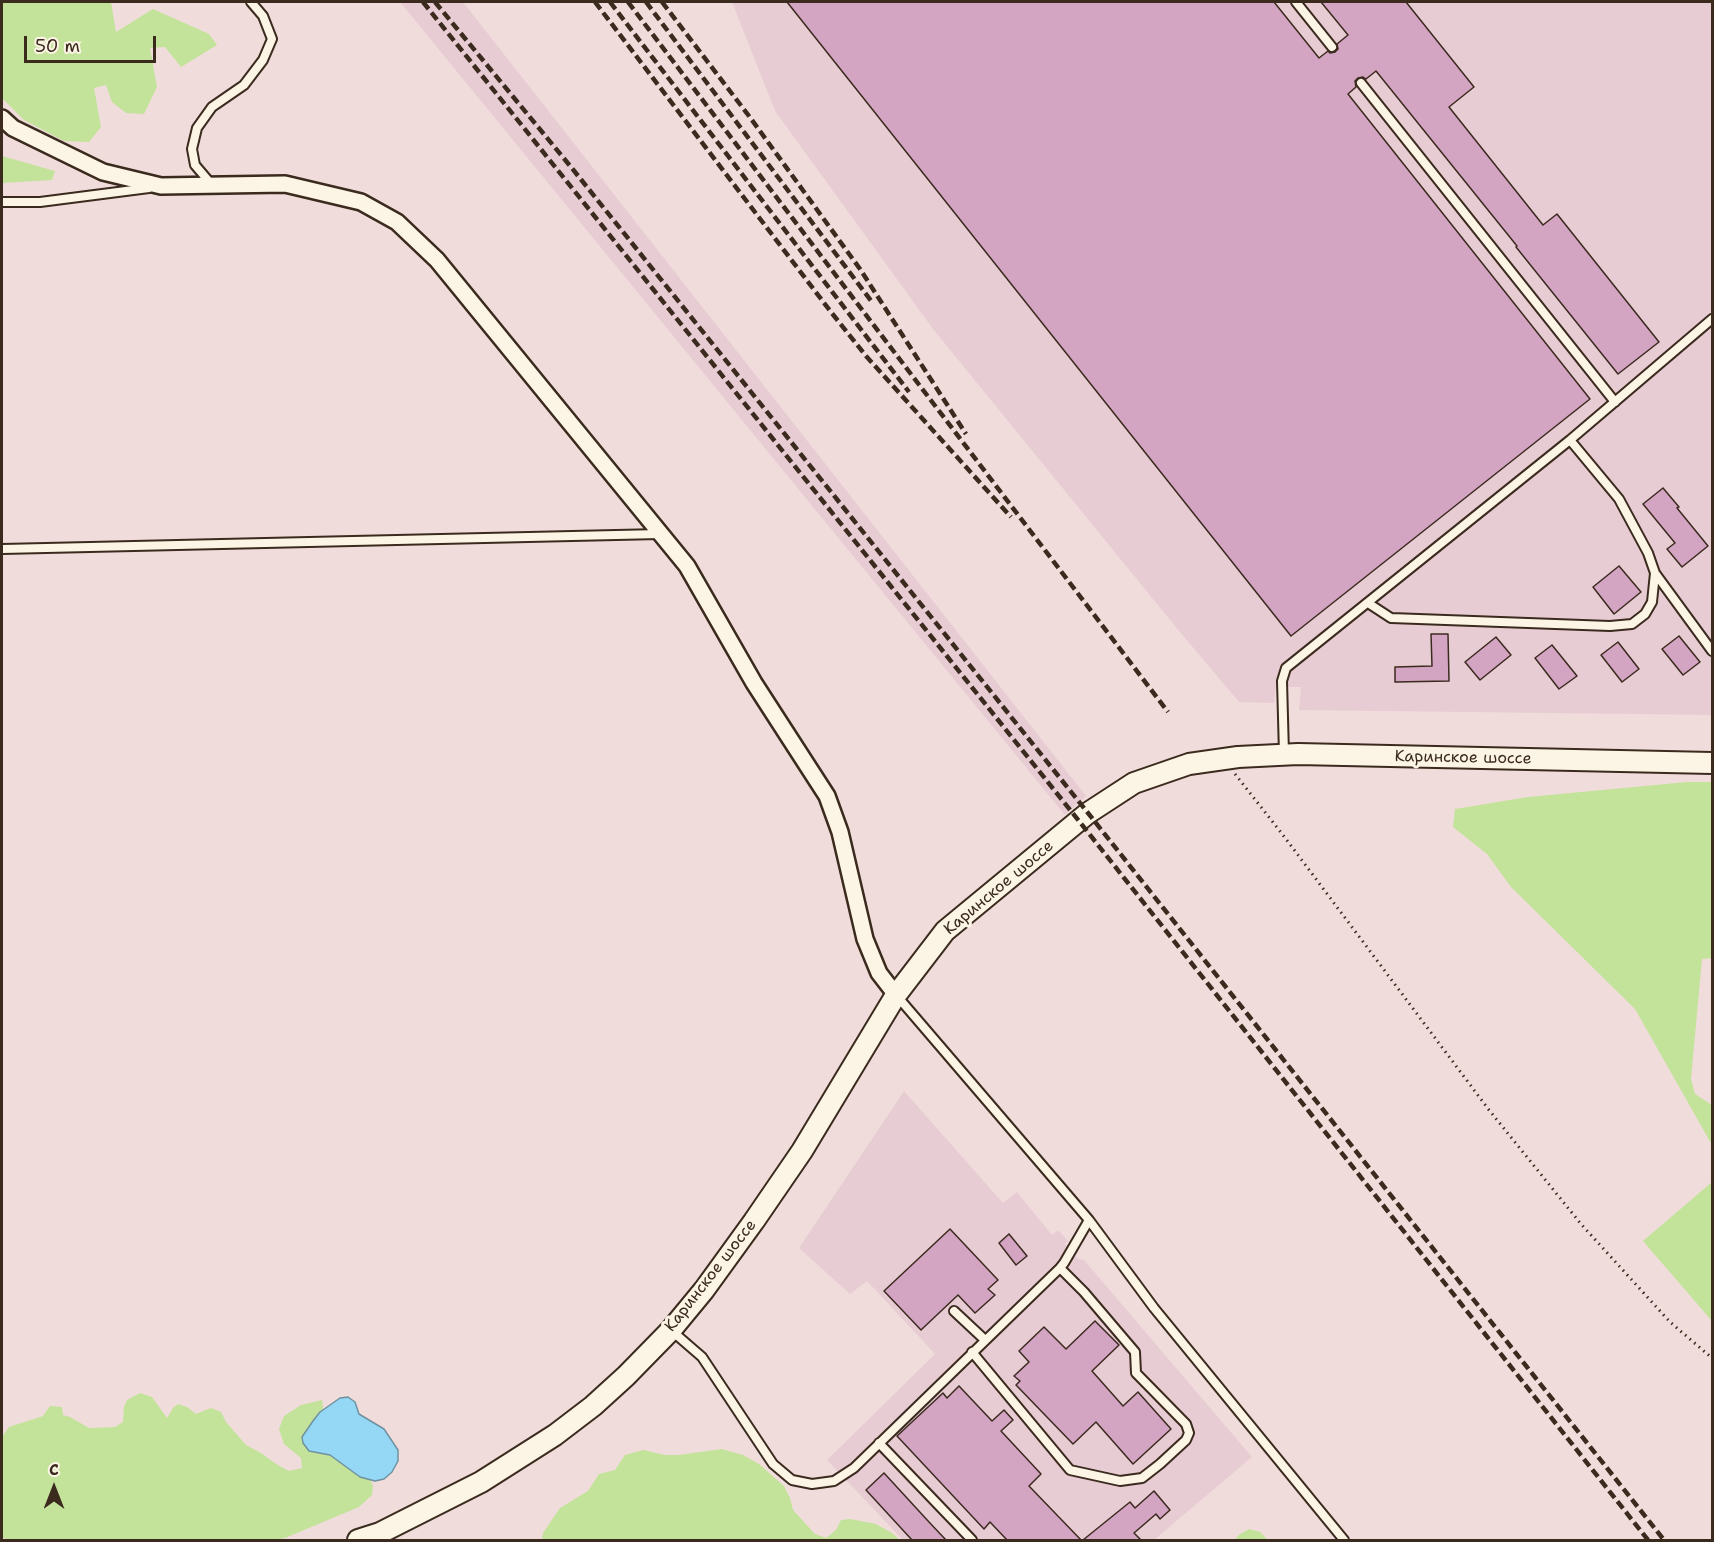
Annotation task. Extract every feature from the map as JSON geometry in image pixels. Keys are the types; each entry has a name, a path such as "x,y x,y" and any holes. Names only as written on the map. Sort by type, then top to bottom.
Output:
{"street":[{"path":"2,118 13,128 103,172 161,186 285,184 361,202 397,222 437,260 687,567 754,683 827,796 840,832 865,939 879,973 896,995"},
{"name":"Каринское шоссе","path":"358,1540 380,1533 481,1482 530,1452 592,1406 626,1376 704,1290 802,1151 896,995 945,931 1088,813 1134,783 1189,764 1238,757 1284,755 1713,763"}],"lane":[{"path":"212,185 195,165 192,149 197,128 212,106 244,86 263,60 272,39 263,16 251,2"},
{"path":"1296,2 1332,47"},
{"path":"1361,83 1615,402"},
{"path":"2,202 40,202 161,186"},
{"path":"1284,755 1282,681 1286,668 1570,440 1713,319"},
{"path":"1570,440 1619,500 1648,553 1654,573 1713,651"},
{"path":"2,549 661,534"},
{"path":"1368,603 1391,618 1598,626 1632,624 1645,614 1652,602 1654,573"},
{"path":"896,995 1089,1220 1154,1308 1344,1540"},
{"path":"670,1330 702,1357 773,1464 792,1480 812,1484 834,1481 854,1468 1060,1268 1089,1220"},
{"path":"972,1352 1070,1470 1120,1481 1142,1478 1186,1440 1189,1433 1185,1424 1136,1373 1135,1352 1084,1292 1060,1268"},
{"path":"954,1311 985,1340"},
{"path":"879,1443 972,1540"}],"path":[{"path":"1222,759 1283,835 1489,1110 1581,1224 1670,1322 1713,1358"}],"shaded area":[{"path":"400,2 463,2 1086,796 1065,815"},
{"path":"732,2 1712,2 1712,715 1299,710 1301,687 1276,687 1274,703 1239,702 933,329 775,111"},
{"path":"904,1091 1003,1203 1017,1192 1052,1235 1058,1230 1068,1241 1065,1244 1078,1259 1084,1260 1252,1457 1154,1540 903,1540 827,1460 935,1354 867,1281 850,1294 799,1248"}],"green space":[{"path":"2,2 111,2 116,32 153,9 209,34 217,45 181,67 165,47 150,48 157,87 144,114 126,113 112,102 106,85 94,88 101,127 89,142 64,141 24,120 2,98"},
{"path":"2,156 55,171 52,180 2,183"},
{"path":"1687,782 1712,782 1712,958 1702,959 1691,1079 1695,1094 1712,1105 1712,1145 1635,1009 1511,887 1487,854 1453,827 1455,809 1528,797"},
{"path":"1712,1182 1712,1321 1643,1241"},
{"path":"140,1393 152,1397 167,1418 178,1404 196,1414 211,1408 221,1412 226,1422 246,1445 289,1471 302,1468 301,1458 284,1444 279,1429 284,1416 301,1405 322,1400 324,1414 366,1471 373,1486 372,1495 359,1507 285,1538 273,1540 15,1540 2,1538 2,1437 9,1427 43,1416 50,1406 62,1407 63,1415 89,1428 115,1427 123,1422 127,1400"},
{"path":"722,1449 743,1455 759,1464 784,1486 793,1510 815,1534 826,1538 836,1530 841,1520 850,1519 876,1524 900,1540 542,1540 543,1533 560,1508 588,1491 599,1474 615,1470 625,1455 643,1450 665,1455 679,1455"},
{"path":"1249,1529 1260,1532 1268,1540 1234,1540"}],"water":[{"path":"348,1397 355,1402 359,1414 384,1429 398,1450 398,1461 392,1472 384,1479 375,1481 360,1477 330,1455 309,1451 303,1443 302,1437 320,1412 340,1398"}],"building":[{"path":"787,2 1274,2 1319,58 1328,51 1335,52 1338,49 1337,44 1348,35 1321,2 1406,2 1474,87 1449,107 1543,225 1557,214 1659,342 1618,374 1376,71 1366,79 1358,78 1355,81 1356,87 1348,94 1590,399 1291,636"},
{"path":"1663,488 1708,546 1682,567 1667,549 1675,543 1643,504"},
{"path":"1619,566 1641,592 1614,614 1593,587"},
{"path":"1431,634 1448,634 1449,681 1395,682 1395,667 1432,666"},
{"path":"1679,636 1700,662 1683,675 1662,649"},
{"path":"1496,637 1511,655 1480,680 1465,662"},
{"path":"1618,642 1639,669 1622,682 1601,655"},
{"path":"1552,645 1577,676 1559,689 1535,658"},
{"path":"950,1229 998,1280 988,1289 995,1295 975,1313 958,1295 921,1330 884,1291"},
{"path":"1009,1234 1027,1256 1016,1265 999,1243"},
{"path":"1095,1321 1119,1345 1092,1371 1123,1406 1138,1392 1171,1429 1133,1464 1096,1422 1073,1444 1016,1385 1020,1381 1014,1376 1029,1362 1019,1351 1044,1327 1066,1349"},
{"path":"959,1386 992,1421 1004,1410 1013,1420 1001,1431 1041,1474 1029,1486 1081,1540 1007,1540 990,1522 984,1529 897,1436 943,1393 947,1398"},
{"path":"884,1473 946,1540 912,1540 866,1490"},
{"path":"1154,1491 1170,1510 1160,1519 1156,1514 1134,1533 1141,1540 1083,1540 1130,1502 1135,1508"}],"railway":[{"path":"423,2 1079,821 1648,1540"},
{"path":"435,2 571,167 1088,813 1664,1540"},
{"path":"595,2 866,356 1011,517"},
{"path":"610,2 909,392"},
{"path":"628,2 1168,712"},
{"path":"646,2 872,302"},
{"path":"662,2 749,116 860,269 966,434"}]}
